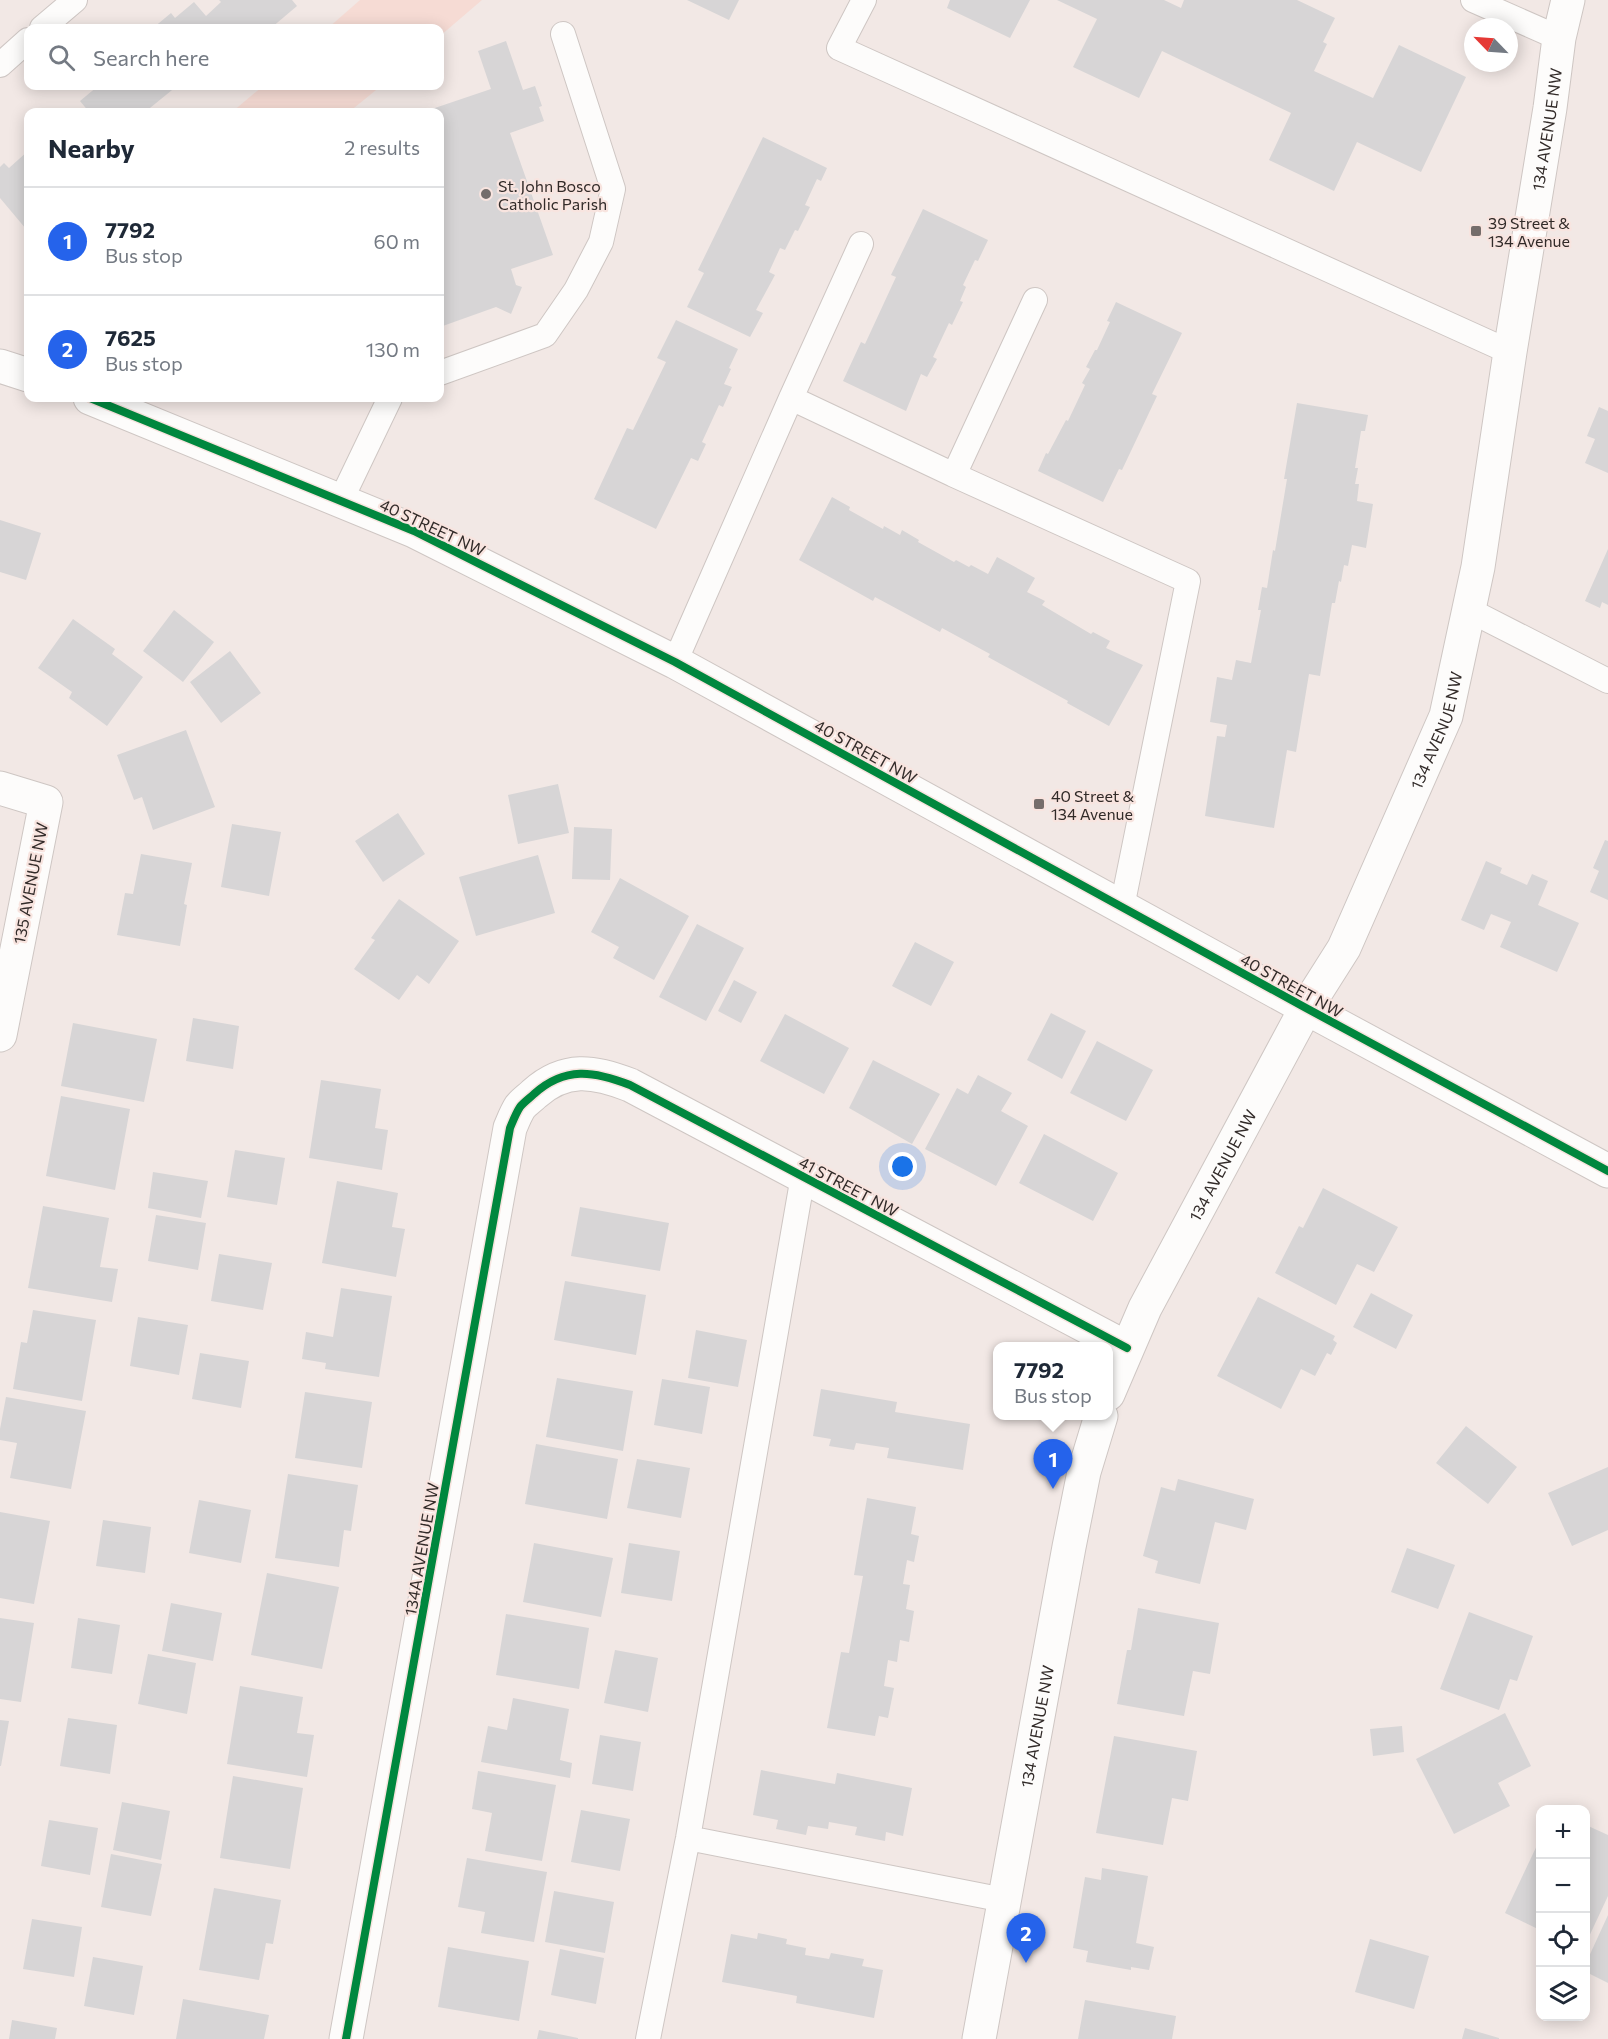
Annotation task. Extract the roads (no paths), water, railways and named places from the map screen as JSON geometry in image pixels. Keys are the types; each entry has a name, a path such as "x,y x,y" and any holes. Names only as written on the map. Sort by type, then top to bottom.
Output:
{"street":[{"name":"134 AVENUE NW","path":"1113,1382 1145,1308 1306,1008 1344,948 1446,716 1478,567 1559,38 1568,0"},
{"path":"0,366 24,374"},
{"name":"40 STREET NW","path":"100,402 414,531 675,662 1306,1008 1608,1170"},
{"name":"135 AVENUE NW","path":"0,788 46,802 0,1035"},
{"name":"41 STREET NW","path":"552,1080 571,1075 588,1074 610,1077 630,1085 1127,1348"},
{"name":"134A AVENUE NW","path":"346,2039 510,1128 521,1106 552,1080"},
{"name":"134 AVENUE NW","path":"979,2039 1071,1536 1084,1472 1100,1420"}],"lane":[{"path":"47,24 75,0"},
{"path":"864,0 839,48 1510,351"},
{"path":"1473,0 1559,38"},
{"path":"444,372 545,335 576,290 601,242 613,189 563,34"},
{"path":"0,65 24,44"},
{"path":"675,662 861,244"},
{"path":"954,475 1035,300"},
{"path":"791,398 1188,581 1122,907"},
{"path":"340,500 388,402"},
{"path":"1469,610 1608,681"},
{"path":"648,2039 688,1838 803,1176"},
{"path":"688,1838 1004,1900"}],"place":[{"name":"St. John Bosco Catholic Parish","path":"486,194"},
{"name":"39 Street & 134 Avenue","path":"1476,231"},
{"name":"40 Street & 134 Avenue","path":"1039,804"},
{"name":"7792","path":"1053,1489"},
{"name":"7625","path":"1026,1963"}]}
